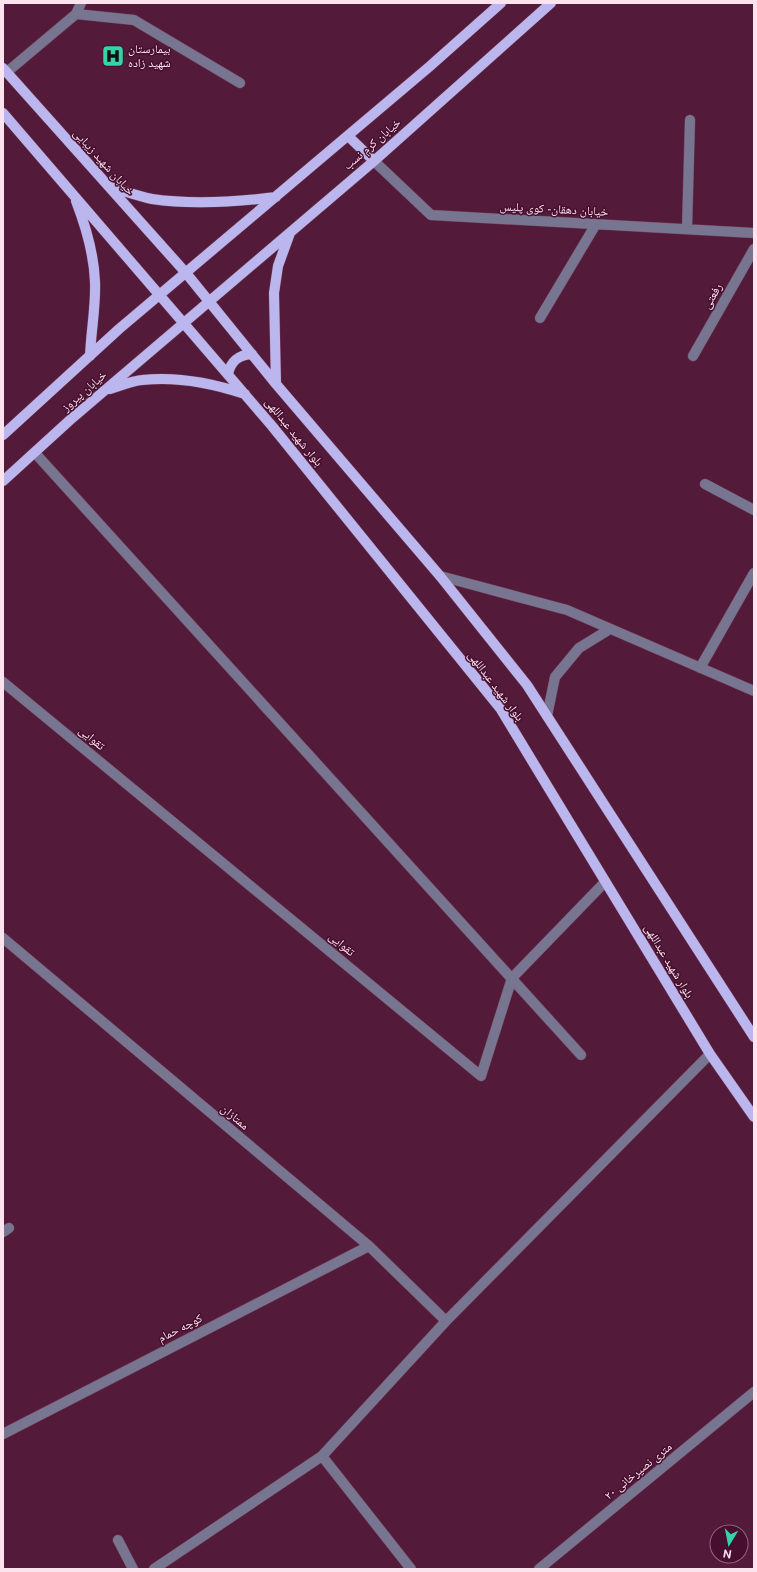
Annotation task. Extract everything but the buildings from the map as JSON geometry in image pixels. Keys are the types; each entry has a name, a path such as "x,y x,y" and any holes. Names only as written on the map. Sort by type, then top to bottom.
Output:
{"main road":[{"name":"خیابان کرم نسب","path":"186,273 429,67 501,3"},
{"name":"خیابان کرم نسب","path":"209,302 374,161 550,3"},
{"name":"خیابان شهید زیبایی","path":"5,70 186,273 209,302"},
{"path":"3,113 160,295"},
{"path":"348,136 374,161"},
{"path":"110,187 151,198 181,202 244,201 276,197"},
{"path":"72,192 85,224 92,252 95,282 90,356"},
{"path":"276,384 274,293 278,266 290,233"},
{"name":"خیابان پیروز","path":"3,435 90,356 186,273"},
{"name":"بلوار شهید عبداللهی","path":"160,295 272,426 500,708 710,1054 754,1117"},
{"name":"خیابان پیروز","path":"3,481 209,302"},
{"name":"بلوار شهید عبداللهی","path":"209,302 276,384 440,576 527,685 754,1037"},
{"path":"228,374 234,359 243,354 252,354"},
{"path":"106,390 141,380 167,379 220,386 246,395"}],"street":[{"path":"5,70 76,14 81,3"},
{"path":"76,14 134,20 240,83"},
{"path":"686,229 690,120"},
{"name":"خیابان دهقان - کوی پلیس","path":"374,161 431,215 754,232"},
{"path":"540,318 596,224"},
{"name":"رفعتی","path":"693,356 754,249"},
{"path":"35,452 581,1056"},
{"path":"705,484 754,510"},
{"path":"700,668 754,573"},
{"path":"440,576 567,610 754,691"},
{"path":"547,716 555,677 579,648 610,629"},
{"name":"تقوایی","path":"3,682 481,1076 512,978 605,882"},
{"name":"ممتازان","path":"3,938 369,1246 446,1321"},
{"path":"154,1569 322,1456 446,1321 710,1054"},
{"name":"کوچه حمام","path":"3,1434 369,1246"},
{"name":"۲۰ متری نصیرخانی","path":"539,1569 754,1392"},
{"path":"322,1456 411,1569"},
{"path":"118,1540 133,1569"}],"place":[{"name":"بیمارستان شهید زاده","path":"113,56"}]}
